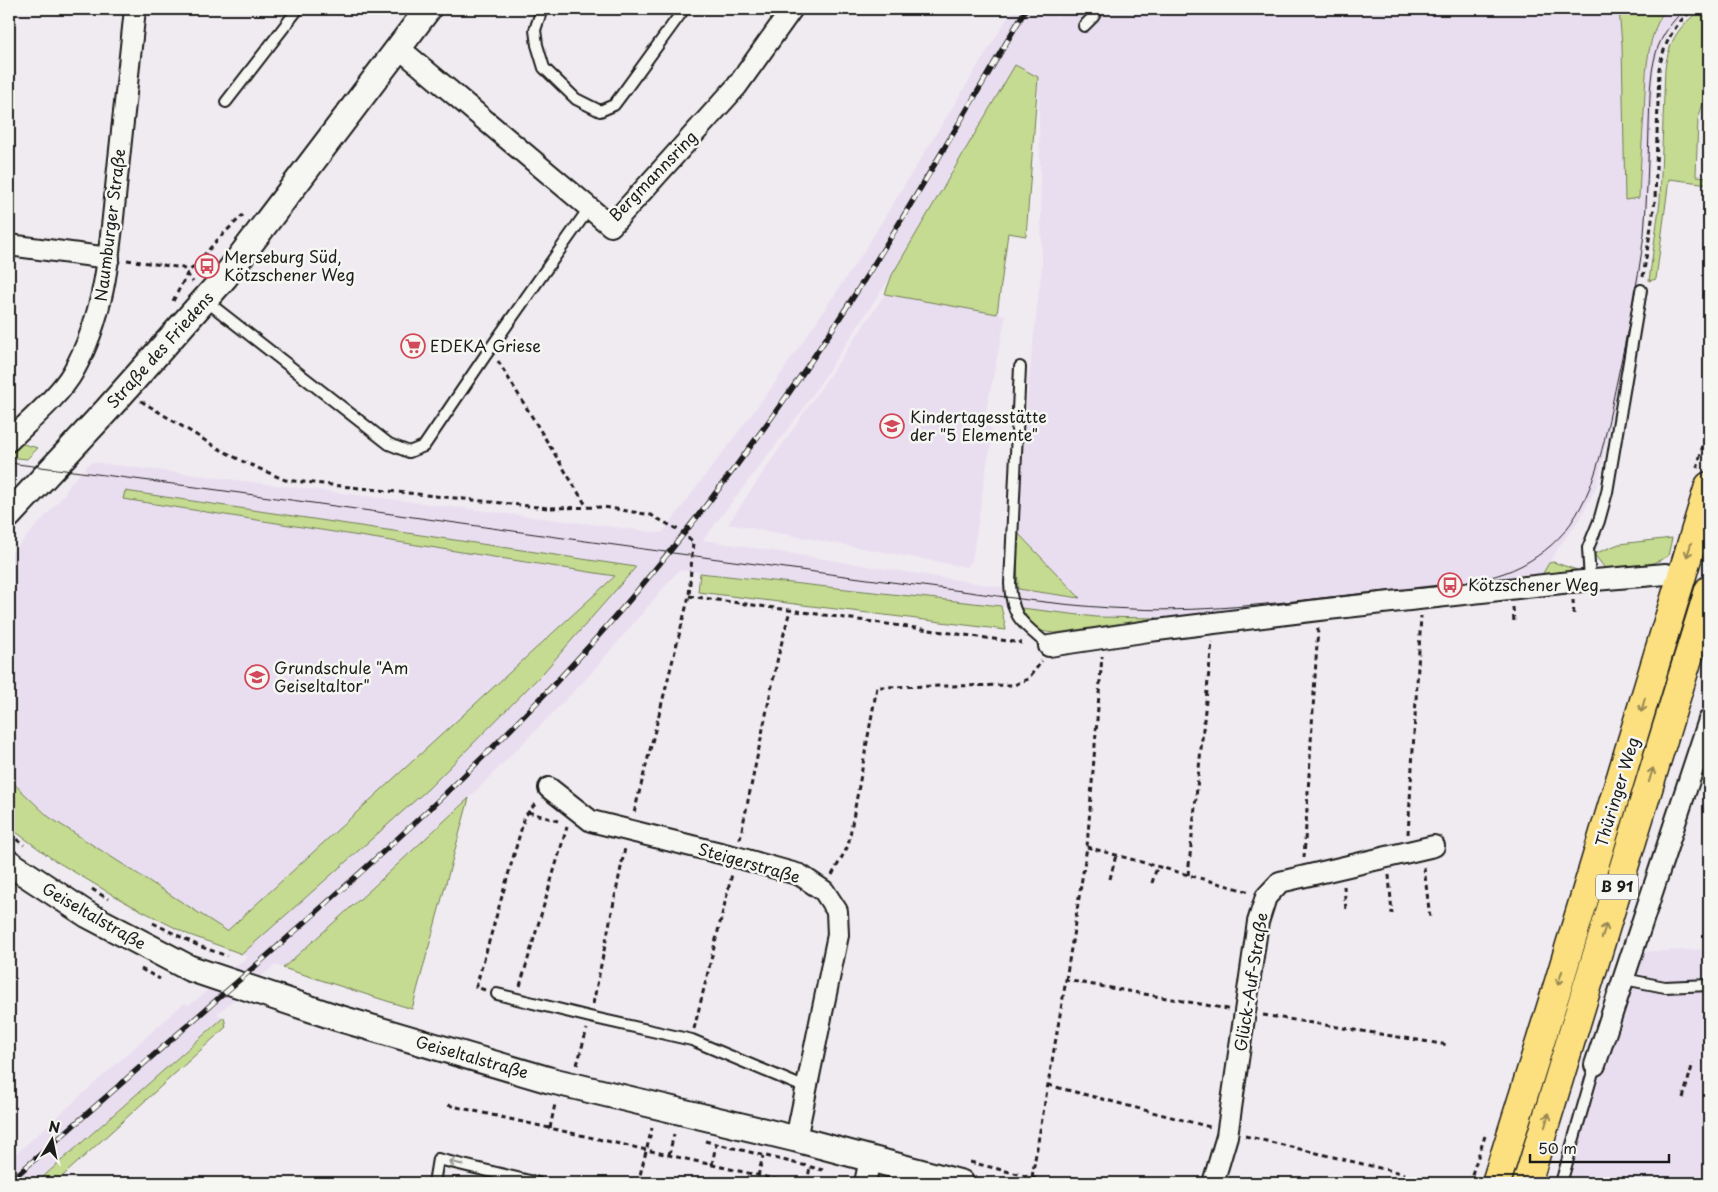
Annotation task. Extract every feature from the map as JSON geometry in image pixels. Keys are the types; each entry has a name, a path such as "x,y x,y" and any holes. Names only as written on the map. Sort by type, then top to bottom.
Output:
{"main road":[{"name":"Thüringer Weg","path":"1496,1183 1630,751 1680,578 1709,486"},
{"name":"Thüringer Weg","path":"1527,1183 1709,590"}],"street":[{"name":"Naumburger Straße","path":"9,441 53,397 72,374 99,312 109,258 135,9"},
{"name":"Straße des Friedens","path":"9,515 225,277 428,9"},
{"name":"Bergmannsring","path":"400,48 611,226 737,86 792,9"},
{"path":"9,245 109,258"},
{"path":"1049,646 1103,637 1319,610 1666,574 1680,578"},
{"path":"1596,1065 1709,720"},
{"name":"Steigerstraße","path":"549,788 591,821 800,875 824,890 837,911 838,935 796,1139"},
{"name":"Glück-Auf-Straße","path":"1213,1183 1227,1136 1258,922 1266,897 1280,882 1413,851"},
{"name":"Geiseltalstraße","path":"9,863 88,915 189,968 335,1017 540,1077 796,1139 870,1159 962,1172"},
{"path":"1592,970 1624,979"},
{"path":"865,1183 870,1159"}],"lane":[{"path":"226,102 298,9"},
{"path":"542,9 535,30 537,45 544,68 576,98 600,111 614,105 624,93 684,9"},
{"path":"1084,26 1098,9"},
{"path":"205,300 389,444 409,452 424,446 590,207"},
{"path":"1590,581 1588,548 1607,492 1641,290"},
{"path":"1020,366 1010,574 1011,598 1014,611 1020,621 1049,646"},
{"path":"1624,979 1665,987 1709,985"},
{"path":"497,994 692,1040 806,1088"},
{"path":"1562,1183 1596,1065"},
{"path":"434,1183 438,1159 538,1183"}],"path":[{"path":"1641,290 1656,200 1659,69 1663,51 1670,35 1678,23 1694,9"},
{"path":"169,308 187,274 220,237 244,214"},
{"path":"109,258 183,268 205,300"},
{"path":"491,348 588,508"},
{"path":"124,390 214,446 285,480 548,508 604,507 651,515 684,533 693,542 689,596 629,830 590,1017 577,1065 568,1062"},
{"path":"689,596 1049,646 1046,657 1028,680 1014,685 878,687 848,846 824,890"},
{"path":"1422,600 1413,851 1430,918"},
{"path":"692,1040 736,857 778,657 790,610"},
{"path":"1303,876 1319,610"},
{"path":"1188,875 1214,624"},
{"path":"1032,1177 1087,847 1103,637"},
{"path":"497,994 476,987 525,816 549,788"},
{"path":"528,812 560,821"},
{"path":"516,998 568,823"},
{"path":"9,834 32,850"},
{"path":"1087,847 1266,897"},
{"path":"1392,914 1413,851"},
{"path":"1110,879 1116,855"},
{"path":"1152,883 1157,867"},
{"path":"1343,868 1346,910"},
{"path":"86,886 110,900"},
{"path":"151,921 199,946 227,956"},
{"path":"1066,980 1245,1012 1448,1045"},
{"path":"1683,1098 1693,1063"},
{"path":"550,1128 556,1104"},
{"path":"448,1105 792,1183"},
{"path":"638,1183 652,1128"},
{"path":"669,1155 674,1134"},
{"path":"712,1165 716,1144"},
{"path":"758,1176 763,1156"},
{"path":"807,1183 810,1167"},
{"path":"962,1172 1032,1177 1054,1183"}],"shaded area":[{"path":"1013,9 1049,9 1048,12 1057,17 1062,9 1624,9 1626,200 1639,198 1646,62 1651,38 1665,9 1690,9 1667,34 1654,72 1649,188 1640,280 1597,485 1581,517 1559,547 1540,578 1212,615 1157,618 1096,617 679,570 587,678 469,798 370,890 283,968 275,965 217,1014 224,1017 36,1183 9,1183 9,1160 184,1003 190,1005 247,957 242,954 330,876 636,567 123,499 616,576 227,932 49,817 9,779 9,556 60,500 72,482 91,462 662,533 772,387 862,254","holes":["1015,66 1038,77 1042,264 1029,379 1016,531 1079,598 703,540 801,412 892,275"]},
{"name":"Kindertagesstätte der \"5 Elemente\"","path":"885,294 1006,315 985,416 994,435 987,463 972,561 966,567 728,524"},
{"path":"1709,949 1709,1183 1558,1183 1640,952"}],"green space":[{"path":"1619,9 1665,9 1658,21 1648,59 1639,198 1625,200 1622,45"},
{"path":"1702,9 1709,9 1709,84 1698,119 1696,176 1709,177 1709,184 1669,179 1656,279 1649,281 1660,201 1665,68 1676,34"},
{"path":"1015,65 1038,77 1026,236 1008,233 997,314 885,294 892,275"},
{"path":"19,443 38,448 27,459 9,457 9,452"},
{"path":"125,491 636,567 543,673 428,789 242,954 187,934 123,901 54,860 9,827 9,779 49,817 227,931 615,576 123,499"},
{"path":"1016,531 1080,598 1018,589"},
{"path":"1672,538 1668,556 1654,563 1607,571 1594,554 1619,544"},
{"path":"1553,562 1577,570 1572,574 1540,578 1549,563"},
{"path":"700,573 1001,606 1006,630 698,592"},
{"path":"1021,608 1096,617 1157,618 1056,633 1034,627"},
{"path":"469,798 412,1009 283,968 370,890"},
{"path":"224,1017 226,1027 55,1183 36,1183"}],"tram line":[{"path":"9,463 819,573 1026,600 1089,606 1162,610 1250,606 1436,587 1488,578 1521,566 1552,544 1565,531 1576,515 1593,479 1609,420 1642,253 1647,194 1652,71 1658,47 1664,35 1685,9"}],"railway":[{"path":"9,1182 385,851 541,698 638,590 722,484 776,411 827,337 897,227 1026,9"}],"place":[{"name":"Merseburg Süd, Kötzschener Weg","path":"207,266"},
{"name":"EDEKA Griese","path":"413,346"},
{"name":"Kindertagesstätte der \"5 Elemente\"","path":"892,426"},
{"name":"Kötzschener Weg","path":"1450,585"},
{"name":"Grundschule \"Am Geiseltaltor\"","path":"257,677"}]}
